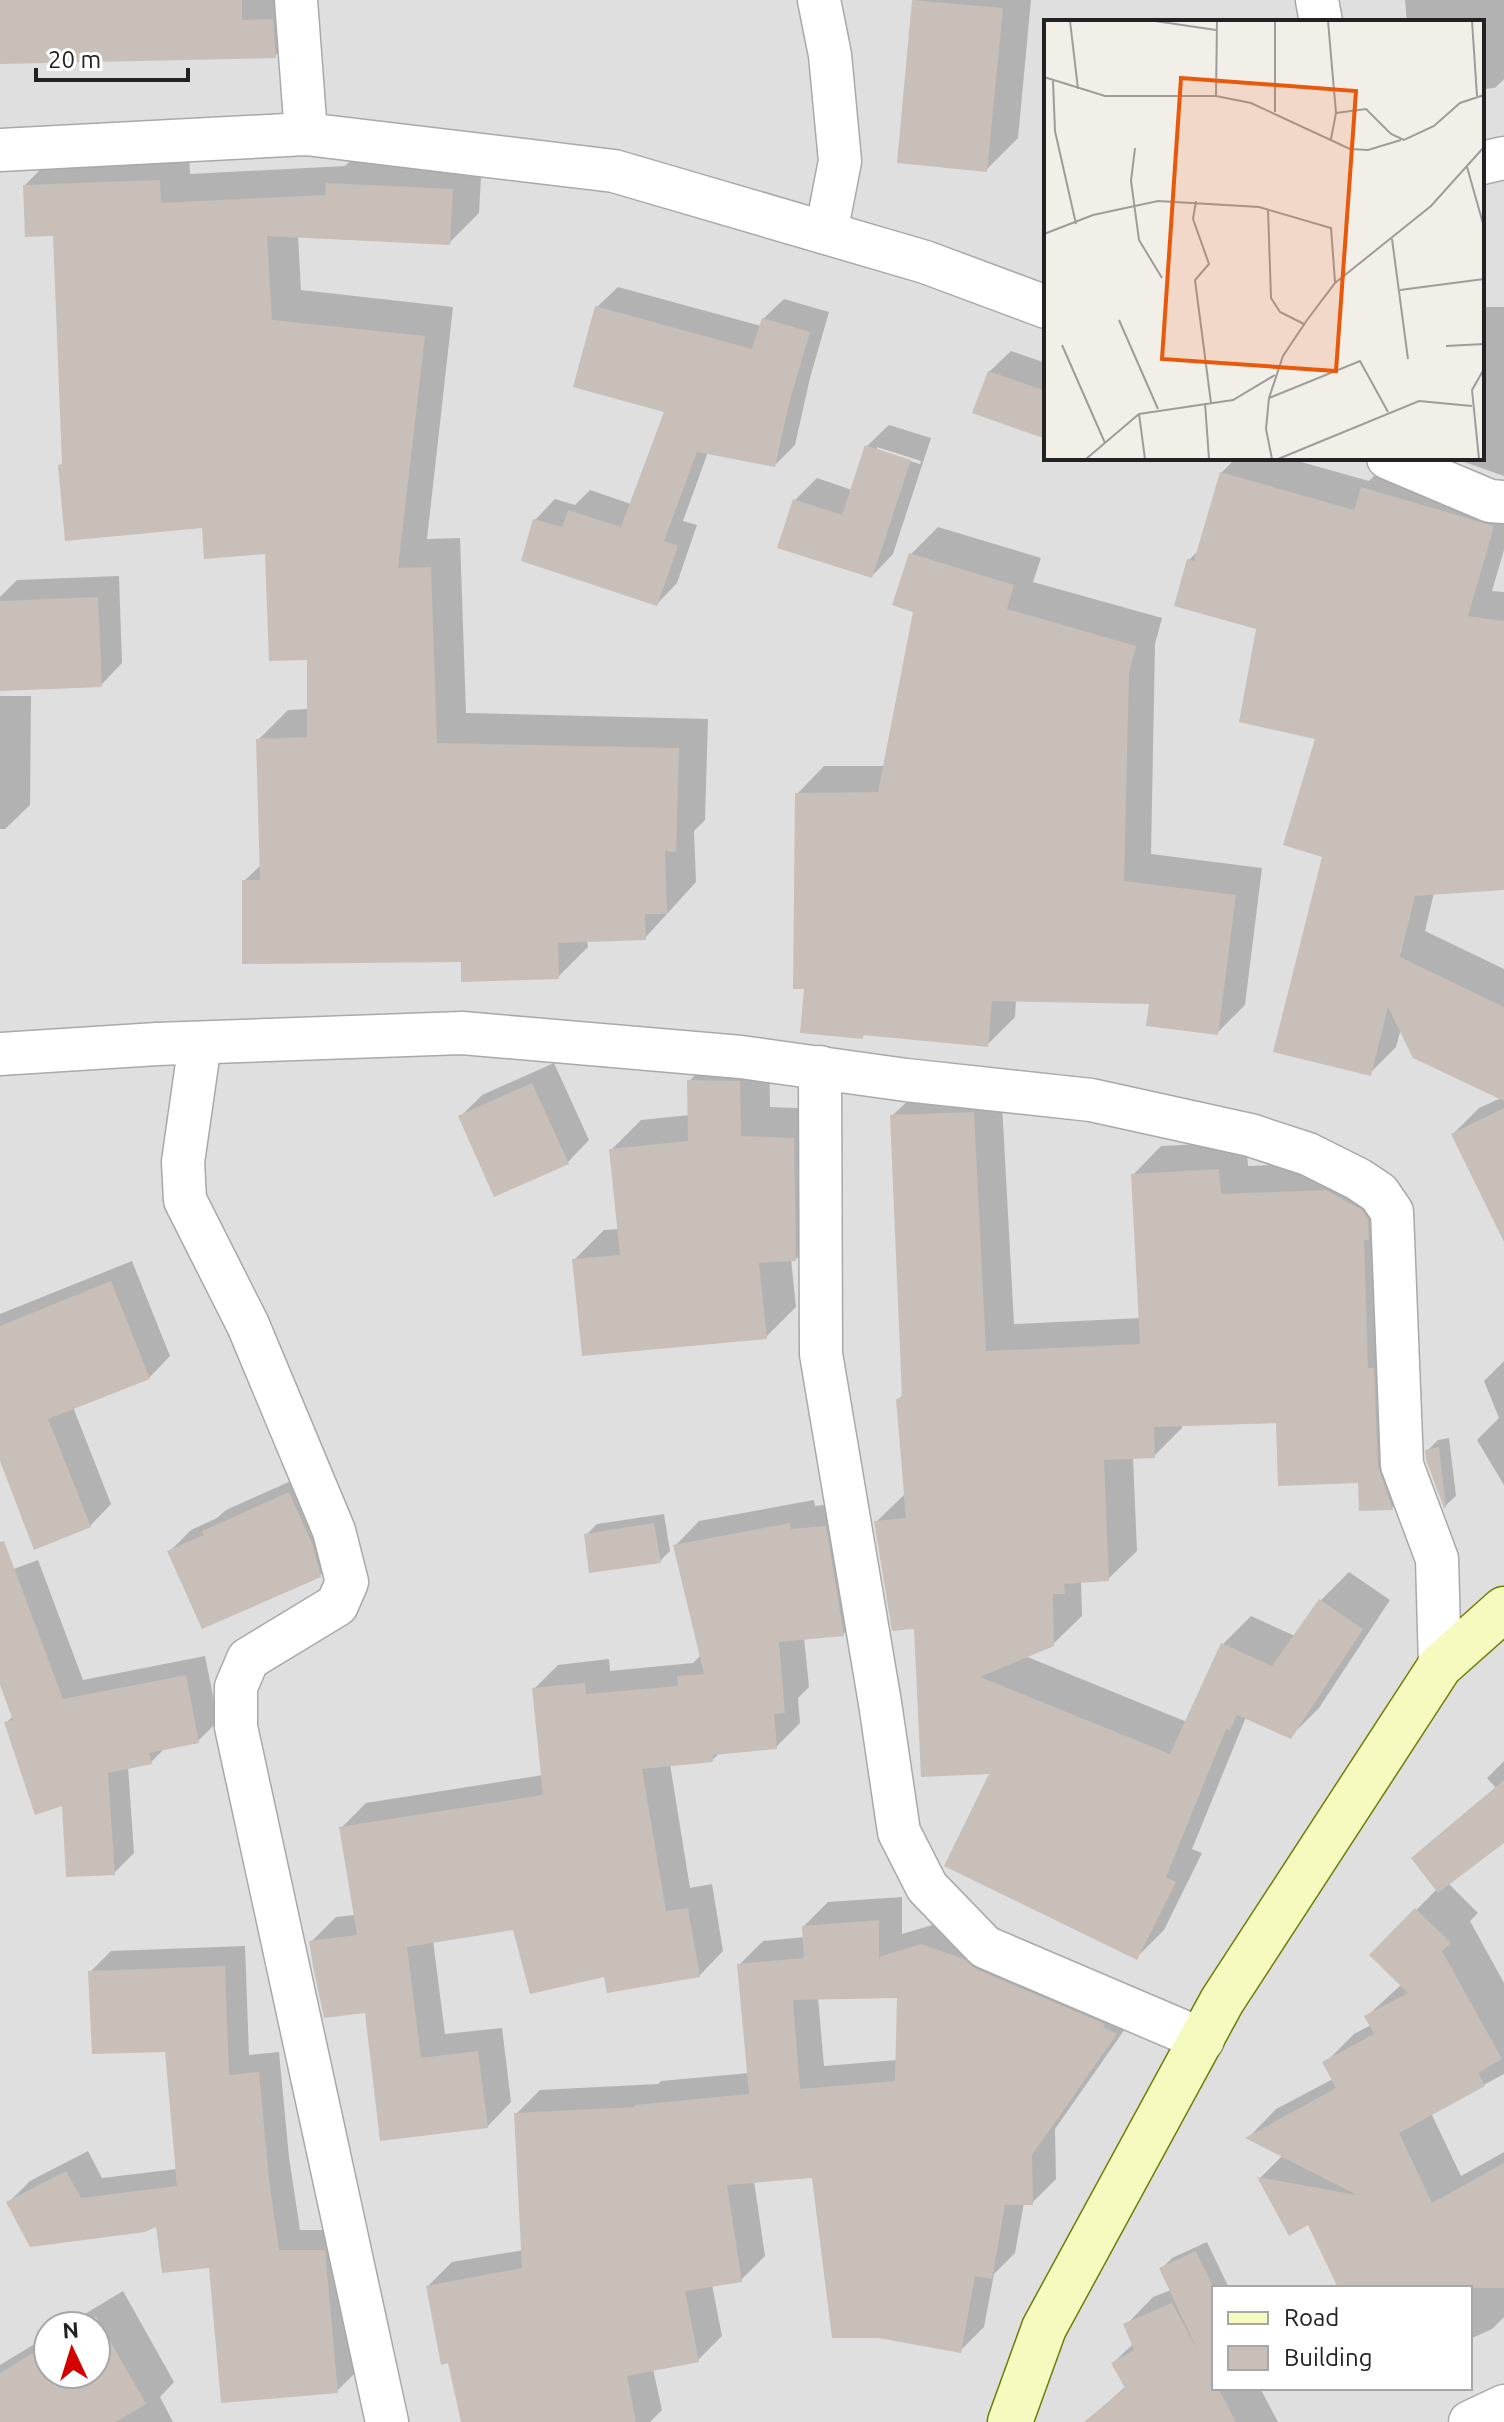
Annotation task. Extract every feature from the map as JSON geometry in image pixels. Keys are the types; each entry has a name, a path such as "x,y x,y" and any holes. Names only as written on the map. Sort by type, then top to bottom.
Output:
{"street":[{"path":"296,0 306,134"},
{"path":"819,0 830,55 840,161 826,233"},
{"path":"1317,0 1321,20"},
{"path":"0,150 306,134 614,171 925,262 1044,306"},
{"path":"1484,163 1504,158"},
{"path":"1393,460 1490,501 1504,502"},
{"path":"0,1054 462,1033 741,1057 906,1080 1091,1100 1250,1135 1308,1154 1379,1193 1392,1212 1402,1465 1437,1559 1440,1666"},
{"path":"200,1043 183,1162 185,1200 254,1339 334,1531 347,1582 337,1605 248,1659 236,1687 236,1727 387,2422"},
{"path":"820,1067 821,1354 899,1832 927,1887 985,1947 1203,2040"},
{"path":"1010,2422 1044,2328 1222,2001 1440,1666 1504,1609"},
{"path":"1470,2422 1504,2406"}],"shaded area":[{"path":"0,0 1504,0 1504,2422 0,2422"}],"building":[{"path":"0,0 242,0 242,20 273,19 276,58 0,64"},
{"path":"912,0 1003,8 987,172 897,163"},
{"path":"160,180 161,203 325,195 326,183 453,189 450,245 267,236 272,320 425,336 398,568 431,567 437,743 679,748 676,852 665,851 667,914 645,914 646,940 558,943 559,979 461,982 461,962 242,964 242,880 260,880 256,739 307,737 307,660 269,661 265,554 204,559 202,528 65,541 58,465 62,464 53,236 25,237 23,185"},
{"path":"595,306 752,349 762,318 810,332 775,467 697,452 664,541 678,546 657,606 521,561 533,519 562,527 568,510 621,527 664,412 573,387"},
{"path":"988,371 1044,390 1044,438 972,413"},
{"path":"865,445 911,460 872,578 777,548 793,499 842,515"},
{"path":"1220,472 1354,510 1361,487 1494,526 1468,616 1504,621 1504,890 1415,896 1400,957 1504,1007 1504,1101 1413,1058 1388,1007 1371,1076 1273,1052 1322,857 1283,845 1315,739 1239,722 1256,629 1174,606 1187,559 1194,561"},
{"path":"909,553 1014,585 1007,609 1136,646 1129,673 1124,881 1236,895 1218,1035 1146,1026 1149,1004 992,1001 988,1047 863,1035 863,1039 800,1033 804,989 793,989 795,793 878,792 913,612 892,605"},
{"path":"98,597 102,687 0,691 0,601"},
{"path":"687,1080 740,1081 741,1136 794,1138 796,1261 759,1263 767,1339 582,1356 572,1259 620,1255 609,1149 688,1141"},
{"path":"532,1083 569,1164 494,1197 458,1116"},
{"path":"1504,1108 1504,1242 1451,1134"},
{"path":"974,1112 986,1351 1140,1344 1131,1174 1219,1169 1221,1194 1326,1190 1362,1210 1368,1220 1369,1240 1364,1240 1368,1368 1374,1368 1378,1466 1393,1510 1359,1511 1358,1483 1278,1486 1276,1423 1154,1427 1155,1458 1104,1460 1109,1581 1064,1584 1065,1594 1053,1594 1054,1646 980,1677 1170,1754 1221,1643 1272,1666 1319,1599 1363,1629 1291,1739 1237,1715 1230,1730 1226,1729 1166,1877 1176,1882 1137,1960 944,1866 989,1774 921,1777 914,1629 892,1631 874,1521 906,1518 896,1399 902,1398 890,1115"},
{"path":"111,1281 150,1379 48,1419 91,1527 34,1550 0,1461 0,1326"},
{"path":"1439,1447 1446,1508 1426,1460 1425,1450"},
{"path":"289,1492 313,1546 321,1577 202,1629 167,1551 204,1535 202,1531"},
{"path":"654,1523 661,1563 589,1573 584,1534"},
{"path":"790,1523 791,1529 826,1526 844,1636 779,1642 785,1713 774,1714 777,1749 713,1755 713,1762 642,1769 666,1911 688,1908 700,1977 607,1993 604,1977 530,1994 513,1930 407,1947 421,2058 478,2051 488,2128 380,2141 365,2013 324,2018 309,1941 357,1935 339,1827 543,1795 532,1688 585,1683 586,1694 678,1686 677,1676 704,1674 673,1545"},
{"path":"4,1541 63,1699 186,1675 199,1743 149,1753 152,1764 108,1773 115,1875 66,1877 62,1806 35,1815 4,1722 13,1720 0,1685 0,1542"},
{"path":"1504,1780 1504,1843 1438,1893 1411,1858"},
{"path":"1415,1908 1451,1943 1442,1951 1502,2059 1478,2073 1485,2086 1399,2133 1432,2203 1504,2163 1504,2288 1337,2286 1308,2225 1289,2236 1257,2177 1357,2195 1245,2138 1336,2088 1322,2062 1374,2034 1364,2016 1408,1993 1369,1955"},
{"path":"879,1920 879,1957 921,1944 964,1959 976,1969 1105,2024 1103,2027 1117,2034 1032,2155 1033,2205 1005,2205 992,2279 975,2276 961,2353 878,2338 832,2338 812,2178 727,2185 742,2282 685,2291 699,2362 627,2376 636,2422 461,2422 448,2363 441,2365 426,2286 522,2268 514,2113 635,2107 749,2094 737,1964 804,1958 802,1926","holes":["897,1998 895,2081 800,2089 793,2000"]},
{"path":"225,1966 229,2075 259,2072 279,2250 325,2250 338,2393 221,2403 209,2268 162,2273 156,2227 145,2232 30,2247 6,2202 66,2171 81,2198 177,2186 165,2052 92,2054 88,1971"},
{"path":"1196,2251 1213,2286 1212,2390 1219,2390 1236,2422 1084,2422 1125,2388 1111,2363 1134,2350 1123,2324 1172,2303 1198,2351 1159,2268"},
{"path":"112,2344 146,2404 116,2422 0,2422 0,2373 32,2354 32,2390 112,2390"}]}
